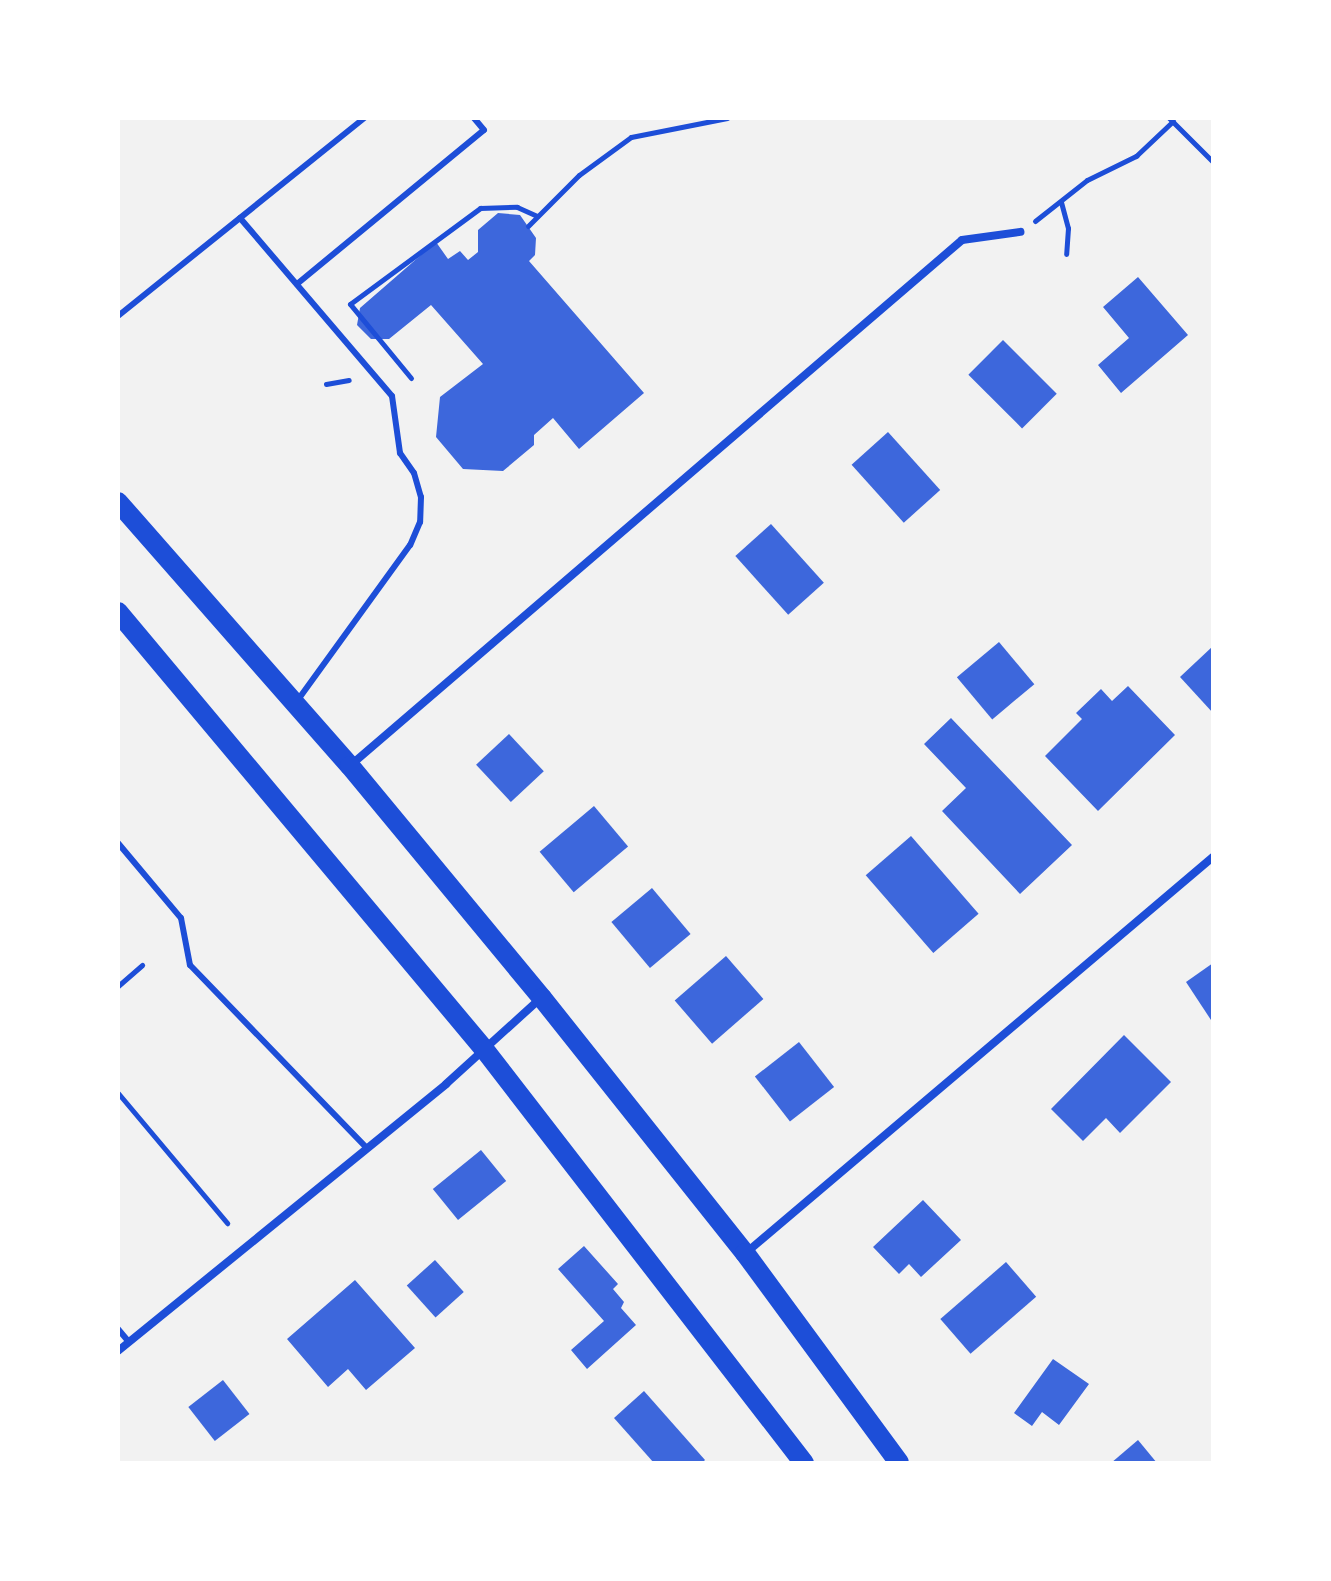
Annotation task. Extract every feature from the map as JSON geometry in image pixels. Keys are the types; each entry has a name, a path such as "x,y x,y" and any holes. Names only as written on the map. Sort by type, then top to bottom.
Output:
{"main road":[{"path":"118,502 350,766 542,998 745,1253 899,1463"},
{"path":"118,612 484,1049 804,1463"}],"street":[{"path":"350,766 962,240 1020,232"},
{"path":"745,1253 1213,857"},
{"path":"118,1351 367,1148 542,998"}],"lane":[{"path":"118,316 364,118"},
{"path":"297,284 484,130 474,118"},
{"path":"240,218 392,396 400,453 421,497 420,522 410,545 296,703"},
{"path":"118,843 181,918 190,965 367,1148"},
{"path":"118,1329 129,1342"}],"path":[{"path":"528,226 579,175 631,137 727,118"},
{"path":"1020,232 1087,180 1136,156 1171,120 1213,162"},
{"path":"1061,202 1068,228 1066,254"},
{"path":"411,378 350,304 480,208 517,207 537,216"},
{"path":"326,384 349,380"},
{"path":"118,986 142,965"},
{"path":"118,1093 227,1223"}],"building":[{"path":"498,213 520,215 536,238 535,255 529,261 644,393 579,449 553,418 534,435 534,445 503,471 463,469 436,437 440,397 483,364 431,305 389,339 371,339 357,325 360,308 436,242 448,259 460,251 468,260 478,252 478,230"},
{"path":"1138,277 1188,335 1121,393 1098,365 1129,338 1103,307"},
{"path":"1003,340 1057,394 1022,428 968,375"},
{"path":"888,432 940,490 904,523 852,465"},
{"path":"771,524 824,583 788,615 735,556"},
{"path":"999,642 1034,684 992,719 957,677"},
{"path":"1213,646 1213,713 1180,677"},
{"path":"1128,686 1175,735 1098,811 1045,756 1082,719 1076,713 1101,689 1112,701"},
{"path":"951,718 1072,845 1020,894 942,811 966,788 924,744"},
{"path":"509,734 544,771 511,802 476,765"},
{"path":"594,806 628,847 574,892 540,852"},
{"path":"911,836 979,914 933,953 866,875"},
{"path":"652,888 691,934 650,968 611,922"},
{"path":"726,956 763,999 712,1044 675,1001"},
{"path":"1213,963 1213,1018 1211,1020 1186,982"},
{"path":"1124,1035 1171,1082 1120,1133 1106,1118 1083,1141 1051,1109"},
{"path":"799,1042 834,1087 790,1121 755,1076"},
{"path":"481,1150 506,1181 458,1220 433,1189"},
{"path":"923,1200 961,1240 921,1277 909,1264 899,1274 873,1247"},
{"path":"584,1246 618,1284 613,1289 624,1302 621,1308 636,1325 587,1369 571,1350 604,1321 558,1269"},
{"path":"435,1260 464,1292 436,1317 407,1285"},
{"path":"1006,1262 1036,1297 971,1354 940,1319"},
{"path":"355,1280 415,1348 366,1390 348,1369 328,1387 287,1339"},
{"path":"1053,1359 1089,1384 1059,1425 1042,1412 1032,1426 1014,1413"},
{"path":"223,1380 249,1414 215,1441 188,1407"},
{"path":"644,1391 705,1460 702,1463 654,1463 614,1418"},
{"path":"1138,1440 1157,1463 1111,1463"}]}
